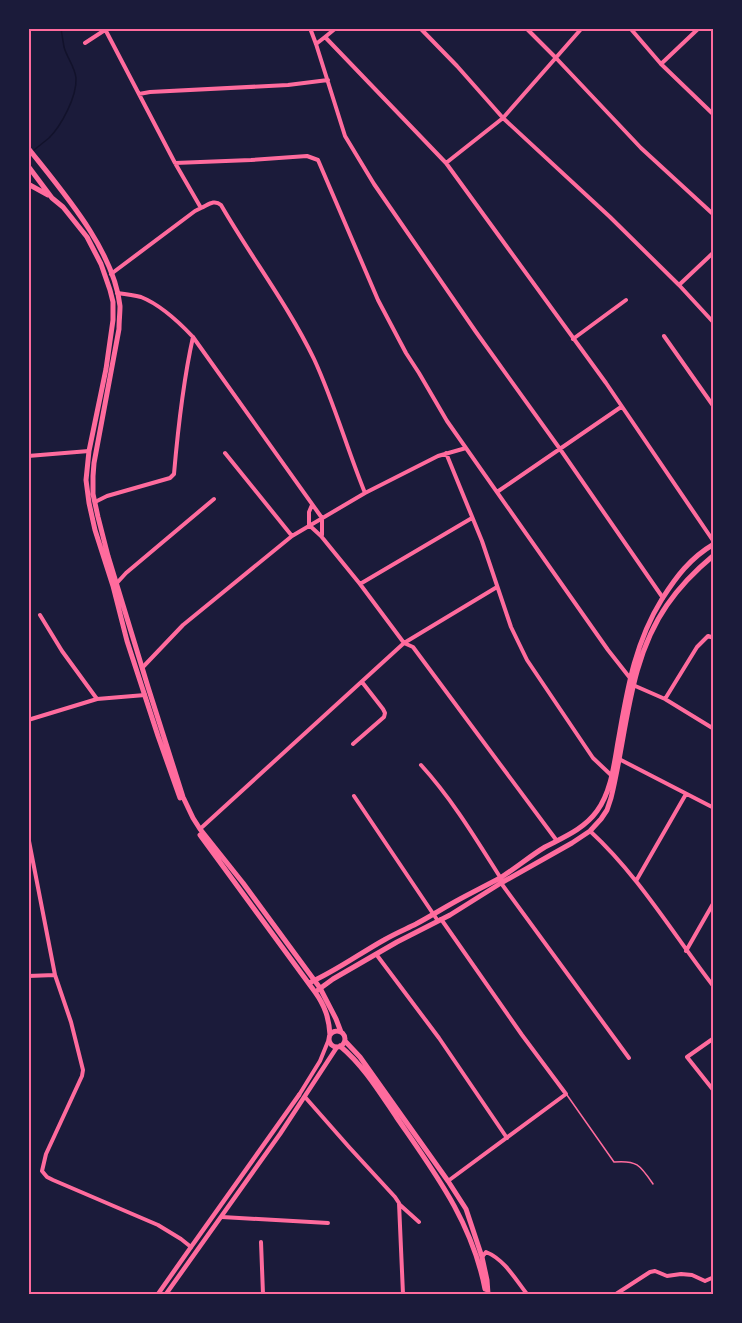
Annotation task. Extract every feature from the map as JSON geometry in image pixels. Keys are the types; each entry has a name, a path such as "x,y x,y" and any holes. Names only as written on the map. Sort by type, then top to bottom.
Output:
{"main road":[{"path":"28,148 97,243 117,293 120,307 119,328 89,451 86,480 89,503 95,530 183,797 200,829 243,883 312,982"},
{"path":"30,168 52,198"},
{"path":"28,184 52,198 78,219 101,264 113,302 113,320 93,477 95,501 128,641 177,790 193,824 318,990 336,1019 345,1041 360,1057 448,1180 466,1209 482,1257 487,1280 487,1294"},
{"path":"318,990 376,954 440,920 546,847 585,825 606,794 630,678 638,648 652,616 667,589 684,567 701,551 714,543"},
{"path":"312,982 383,940 564,847 590,831 607,810 633,685 645,646 666,606 689,577 714,555"},
{"path":"318,990 327,1014 329,1037 333,1046 339,1047 363,1068 441,1182 472,1245 487,1294"},
{"path":"329,1037 335,1031 341,1032"},
{"path":"339,1047 345,1041"}],"street":[{"path":"310,28 345,136 374,184 663,598"},
{"path":"316,44 336,28"},
{"path":"420,28 503,118 610,217 714,322"},
{"path":"526,28 641,148 714,215"},
{"path":"446,163 503,118 582,28"},
{"path":"630,28 661,64 714,115"},
{"path":"661,64 699,28"},
{"path":"85,43 107,30 175,163 201,208"},
{"path":"325,37 446,163 606,383 714,543"},
{"path":"139,94 288,85 328,80"},
{"path":"175,163 307,156 318,160 378,300 406,353 447,421 630,678"},
{"path":"111,274 195,211 212,202 221,205 296,326 314,360 365,493"},
{"path":"679,285 714,252"},
{"path":"117,293 147,300 172,317 193,337 322,518 321,536"},
{"path":"573,339 626,300"},
{"path":"664,336 714,407"},
{"path":"95,501 170,478 174,474 193,337"},
{"path":"497,492 621,407"},
{"path":"142,668 183,625 292,536 365,493 446,453 466,448"},
{"path":"28,456 89,451"},
{"path":"225,453 292,536"},
{"path":"446,453 482,541 511,627 527,660 593,758 611,775"},
{"path":"114,585 214,499"},
{"path":"312,504 309,512 309,525 321,536 360,584 404,643 413,647 557,841"},
{"path":"360,584 472,518"},
{"path":"200,829 404,643 497,587"},
{"path":"40,615 62,651 98,699"},
{"path":"665,699 698,648 708,636 714,638"},
{"path":"353,744 384,717 385,713 362,682"},
{"path":"633,685 665,699 714,729"},
{"path":"28,720 98,699 145,695"},
{"path":"619,759 714,808"},
{"path":"421,765 477,840 500,880 629,1058"},
{"path":"636,881 686,794"},
{"path":"354,796 434,914 566,1094 448,1180"},
{"path":"590,831 611,850 636,881 714,987"},
{"path":"28,836 56,975 83,1070 46,1154 42,1171 46,1177 158,1225 191,1247"},
{"path":"686,951 714,902"},
{"path":"376,954 439,1038 507,1138"},
{"path":"28,976 56,975"},
{"path":"158,1294 298,1095 320,1061 329,1037"},
{"path":"714,1038 687,1057 714,1091"},
{"path":"166,1294 339,1047"},
{"path":"305,1097 399,1203 419,1222"},
{"path":"399,1203 403,1294"},
{"path":"222,1217 328,1223"},
{"path":"261,1242 263,1294"},
{"path":"482,1257 486,1252 494,1256 527,1294"},
{"path":"616,1294 650,1272 658,1272 667,1276 692,1275 705,1281 714,1277"}],"lane":[{"path":"566,1094 614,1162 632,1162 642,1168 653,1184"}],"waterway":[{"path":"34,150 49,138 58,126 67,111 76,86 75,74 64,47 61,28"}]}
